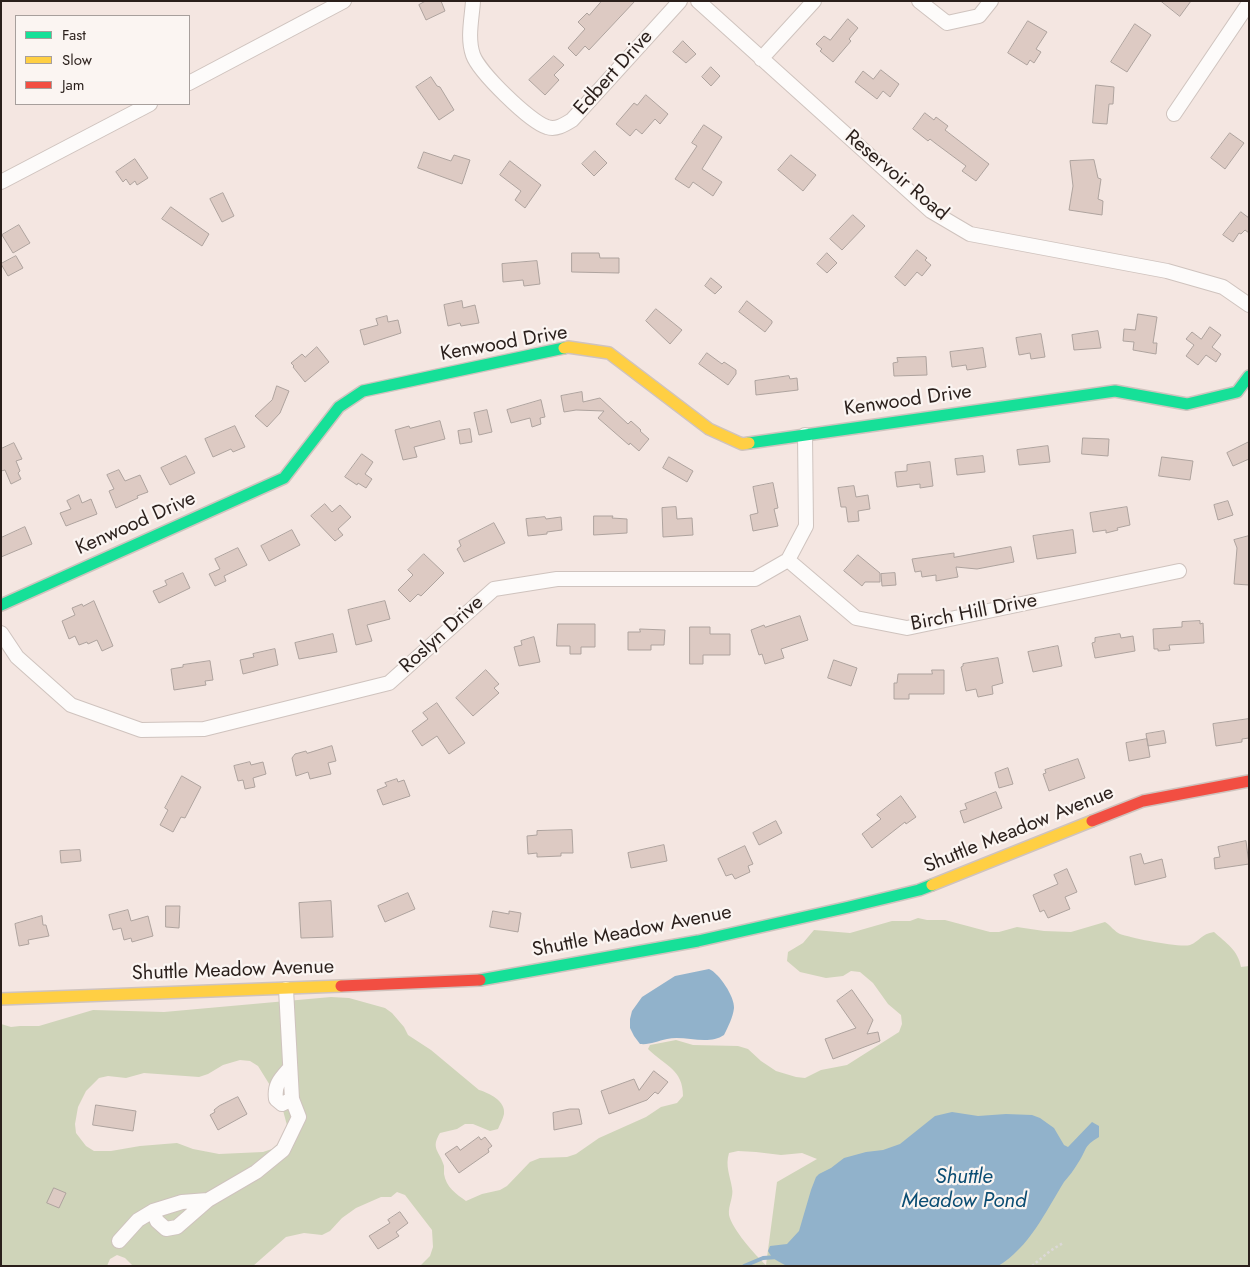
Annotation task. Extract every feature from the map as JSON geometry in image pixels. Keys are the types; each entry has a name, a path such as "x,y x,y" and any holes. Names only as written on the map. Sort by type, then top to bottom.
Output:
{"street":[{"path":"190,82 344,1"},
{"name":"Edbert Drive","path":"473,1 470,42 477,64 492,82 538,122 546,127 554,128 563,126 572,120 680,1"},
{"name":"Reservoir Road","path":"698,1 931,211 970,234 1167,271 1223,287 1249,305"},
{"path":"762,59 814,1"},
{"path":"919,1 947,24 979,16 991,1"},
{"path":"1174,114 1249,3"},
{"path":"1,182 148,105"},
{"name":"Kenwood Drive","path":"1,605 284,478 339,407 363,391 568,347 609,353 709,429 742,444 1115,391 1188,404 1237,392 1249,376"},
{"path":"788,560 806,526 805,434"},
{"name":"Birch Hill Drive","path":"788,560 856,618 907,628 1180,571"},
{"name":"Roslyn Drive","path":"1,633 18,657 71,705 141,730 204,729 389,682 494,589 557,579 754,579 788,560"},
{"name":"Shuttle Meadow Avenue","path":"1,998 483,980 615,954 698,941 919,890 1143,801 1249,782"},
{"path":"153,1211 158,1221 166,1229 177,1226 208,1200 256,1172 283,1150 298,1117 292,1099 282,1104 276,1099 274,1088 289,1069 286,988"},
{"path":"119,1241 138,1220 153,1211 182,1202 208,1200"}],"path":[{"path":"1032,1266 1063,1243"}],"green space":[{"path":"918,918 945,920 990,932 999,932 1017,927 1071,932 1105,922 1120,934 1144,940 1185,946 1196,942 1206,934 1214,932 1231,947 1241,967 1249,966 1249,1266 420,1266 430,1256 433,1247 432,1230 405,1195 397,1192 391,1197 381,1197 356,1208 342,1218 330,1231 322,1235 304,1233 286,1237 253,1266 133,1266 125,1258 117,1255 110,1259 107,1266 1,1266 1,1024 11,1027 39,1026 93,1010 164,1012 331,997 349,998 385,1008 404,1027 408,1035 431,1050 479,1090 500,1101 504,1109 498,1129 490,1131 473,1124 465,1124 457,1129 440,1133 437,1138 436,1147 444,1166 445,1179 455,1193 466,1201 507,1186 530,1162 540,1158 567,1157 576,1154 599,1138 646,1117 661,1107 677,1103 683,1096 680,1080 672,1069 648,1049 650,1045 676,1040 693,1045 738,1046 748,1049 776,1071 805,1078 821,1070 847,1065 899,1032 902,1024 901,1015 888,1004 873,983 860,972 851,971 843,976 826,978 800,972 787,961 788,952 803,943 814,930 850,933 892,921 910,921","holes":["240,1060 250,1061 258,1066 281,1103 288,1129 285,1137 272,1149 263,1152 219,1154 193,1149 177,1143 111,1151 94,1151 86,1146 76,1133 75,1124 78,1107 86,1091 99,1078 108,1076 126,1078 144,1073 199,1077 223,1065","738,1151 781,1155 802,1153 817,1159 777,1182 766,1265 739,1234 729,1215 732,1191 728,1158 729,1153"]}],"water":[{"path":"709,969 722,980 734,1003 733,1015 724,1035 711,1040 674,1038 640,1044 630,1028 630,1019 632,1011 642,997 675,976"},
{"name":"Shuttle Meadow Pond","path":"952,1112 978,1116 1032,1115 1054,1128 1064,1145 1068,1147 1092,1122 1099,1126 1099,1137 1088,1146 1028,1239 1009,1258 998,1266 787,1266 770,1254 768,1251 770,1246 787,1244 799,1231 811,1190 819,1174 844,1158 883,1150 900,1144 935,1116"}],"building":[{"path":"426,1 441,1 445,11 426,20 419,5"},
{"path":"602,1 635,1 589,50 585,46 576,56 568,48 585,29 578,22 587,13 589,15"},
{"path":"1161,1 1191,1 1180,16"},
{"path":"848,19 858,28 849,39 851,41 833,62 820,51 822,49 816,44 824,36 830,40"},
{"path":"1028,21 1047,32 1036,49 1041,52 1034,63 1030,60 1027,65 1008,53"},
{"path":"1135,24 1151,35 1127,72 1111,62"},
{"path":"683,41 696,54 686,63 673,52"},
{"path":"554,56 564,65 554,75 559,80 545,95 529,80"},
{"path":"711,67 720,76 711,86 702,77"},
{"path":"881,70 899,84 890,97 883,91 877,99 855,82 863,71 873,79"},
{"path":"431,77 437,86 440,87 454,110 439,120 416,87"},
{"path":"1096,85 1114,87 1113,104 1109,104 1107,124 1093,123"},
{"path":"646,95 668,114 660,124 655,119 642,134 636,129 630,136 616,124 634,103 637,105"},
{"path":"925,113 934,120 936,117 948,126 945,130 989,164 976,181 962,171 966,166 930,139 928,141 913,129"},
{"path":"704,125 722,137 702,169 722,182 713,196 693,182 689,188 675,179 697,146 692,143"},
{"path":"1230,133 1244,143 1225,169 1211,158"},
{"path":"595,151 607,163 594,176 582,164"},
{"path":"424,152 451,161 454,155 470,160 462,184 418,168"},
{"path":"791,155 816,175 803,191 778,170"},
{"path":"135,159 148,178 137,185 135,181 130,185 126,179 123,182 116,172"},
{"path":"1094,160 1098,178 1101,179 1098,199 1103,201 1102,215 1069,210 1073,186 1070,161"},
{"path":"510,161 541,185 525,208 515,200 521,191 500,175"},
{"path":"223,193 234,216 222,222 210,199"},
{"path":"171,207 209,234 202,246 162,219"},
{"path":"1241,212 1249,218 1249,233 1245,230 1241,234 1239,233 1233,242 1223,235"},
{"path":"853,215 865,226 842,250 830,239"},
{"path":"19,225 30,243 13,253 2,235"},
{"path":"917,250 927,258 925,260 931,265 922,276 917,272 905,286 895,277"},
{"path":"572,253 599,253 600,258 619,258 619,273 572,272"},
{"path":"827,253 837,263 827,273 817,264"},
{"path":"16,256 23,268 8,276 1,264"},
{"path":"537,261 540,284 524,286 523,280 503,282 502,264"},
{"path":"711,278 722,287 715,294 705,286"},
{"path":"462,301 463,308 475,305 479,323 461,326 460,323 448,326 444,305"},
{"path":"747,301 772,321 765,332 739,312"},
{"path":"656,309 682,330 670,344 646,321"},
{"path":"1138,314 1157,317 1153,343 1157,343 1156,354 1133,350 1134,342 1123,341 1124,329 1135,330"},
{"path":"387,316 388,322 398,320 401,333 364,345 360,330 378,325 376,319"},
{"path":"1210,327 1221,335 1212,347 1221,354 1216,362 1206,355 1198,365 1186,356 1194,345 1186,339 1192,332 1201,339"},
{"path":"1098,331 1101,348 1074,350 1072,335"},
{"path":"1041,334 1045,357 1031,359 1030,353 1019,355 1016,338"},
{"path":"317,347 329,362 305,382 291,363 302,354 305,357"},
{"path":"983,348 986,367 967,370 966,365 952,367 950,352"},
{"path":"707,353 722,364 724,362 736,370 736,374 728,385 699,364"},
{"path":"926,357 927,375 894,376 893,363 898,362 897,358"},
{"path":"789,376 790,379 797,378 798,390 756,395 755,381"},
{"path":"277,386 289,391 280,413 267,427 255,416 272,400"},
{"path":"582,392 583,402 600,398 628,424 631,421 641,430 649,439 639,451 630,443 629,445 598,418 604,411 576,410 564,412 561,396"},
{"path":"541,400 545,417 540,418 541,424 532,427 530,418 511,423 507,410"},
{"path":"487,410 492,432 479,435 474,413"},
{"path":"440,421 445,439 414,447 417,457 403,460 395,430"},
{"path":"235,426 245,447 233,452 231,449 213,457 205,439"},
{"path":"470,429 472,442 460,444 458,431"},
{"path":"1083,438 1109,439 1108,456 1082,454"},
{"path":"1249,442 1249,459 1233,466 1227,453"},
{"path":"14,443 22,459 16,461 21,479 11,484 5,470 1,471 1,449"},
{"path":"1048,446 1050,462 1019,465 1017,450"},
{"path":"362,454 373,462 365,474 372,479 366,488 358,483 357,485 345,477"},
{"path":"186,456 195,473 170,485 161,468"},
{"path":"983,456 985,472 957,475 955,459"},
{"path":"669,457 693,471 687,482 663,468"},
{"path":"1162,457 1193,461 1190,480 1159,476"},
{"path":"930,462 933,486 920,488 920,484 897,487 895,472 907,471 907,465"},
{"path":"119,470 125,481 140,475 148,492 116,508 109,491 114,489 107,475"},
{"path":"773,483 778,508 774,509 778,526 753,531 750,515 758,513 753,487"},
{"path":"854,486 856,497 868,495 870,509 858,511 859,521 848,522 846,507 841,507 838,488"},
{"path":"79,495 82,503 91,499 97,514 66,526 60,513 71,509 67,501"},
{"path":"1228,501 1233,515 1218,520 1214,505"},
{"path":"325,504 332,512 340,505 351,517 338,529 343,535 335,541 311,516"},
{"path":"676,507 677,519 692,518 693,535 663,537 662,508"},
{"path":"1127,507 1130,525 1106,533 1106,530 1093,532 1090,513"},
{"path":"594,516 613,516 612,518 627,519 627,533 594,535"},
{"path":"545,517 546,519 561,517 562,530 528,536 526,519"},
{"path":"494,523 505,543 464,562 457,549 461,546 459,541"},
{"path":"25,527 32,544 1,557 1,538"},
{"path":"292,530 300,545 269,561 261,546"},
{"path":"1073,530 1076,553 1037,559 1033,536"},
{"path":"1249,536 1249,585 1234,584 1237,548 1234,540"},
{"path":"1011,547 1014,562 977,569 956,567 958,577 936,581 936,575 922,577 921,571 915,572 912,559 954,553 954,557"},
{"path":"238,548 247,565 224,576 226,581 215,586 209,574 220,569 215,559"},
{"path":"424,554 444,573 421,596 418,594 410,602 398,590 413,575 408,570"},
{"path":"858,555 880,573 880,582 865,582 862,586 844,571"},
{"path":"183,573 190,588 159,603 153,591 167,585 165,581"},
{"path":"895,573 896,585 882,586 881,574"},
{"path":"94,601 113,646 102,651 97,640 79,645 75,636 69,639 62,621 75,615 72,608"},
{"path":"385,601 390,619 367,625 372,641 356,645 348,610"},
{"path":"800,616 808,640 781,649 784,658 765,664 762,654 759,655 751,630"},
{"path":"1200,621 1200,624 1203,623 1204,643 1169,645 1170,650 1158,651 1158,649 1154,649 1153,629 1182,627 1182,622"},
{"path":"558,624 595,624 595,647 581,647 581,654 570,654 570,646 557,646"},
{"path":"690,627 710,627 710,634 730,634 730,655 703,655 703,664 690,664"},
{"path":"640,629 665,630 664,645 651,645 651,650 628,650 628,632 640,632"},
{"path":"333,634 337,652 299,659 295,643"},
{"path":"1120,634 1121,638 1133,636 1135,651 1095,658 1092,643 1095,642 1095,638"},
{"path":"534,637 540,662 519,666 514,647 522,645 521,641"},
{"path":"1058,646 1062,666 1033,672 1028,652"},
{"path":"275,649 278,665 243,674 240,660 254,657 253,654"},
{"path":"998,658 1003,683 992,686 993,694 978,697 976,689 966,691 961,667 963,664"},
{"path":"834,660 857,668 851,686 828,678"},
{"path":"210,661 213,680 205,681 206,685 174,690 171,669 183,667 183,665"},
{"path":"486,670 499,684 494,688 499,693 473,716 456,698"},
{"path":"932,670 944,670 944,694 909,694 909,699 894,699 894,683 897,683 898,674 932,674"},
{"path":"437,703 465,743 449,754 437,736 422,746 412,731 428,719 423,713"},
{"path":"1249,719 1249,738 1242,739 1242,742 1216,746 1213,724"},
{"path":"1164,731 1166,743 1148,746 1146,734"},
{"path":"1147,739 1150,757 1129,761 1126,743"},
{"path":"332,746 336,761 328,763 331,774 310,779 308,772 296,776 292,758 295,754 306,751 307,753"},
{"path":"1078,759 1085,778 1049,791 1043,774 1046,773 1045,770"},
{"path":"250,762 251,765 263,762 266,774 253,778 255,787 245,789 243,780 238,781 234,766"},
{"path":"1008,768 1013,784 999,788 995,773"},
{"path":"182,776 201,787 185,818 181,817 173,832 160,825 168,810 165,808"},
{"path":"397,779 398,782 404,780 410,796 383,805 377,790 387,786 385,783"},
{"path":"996,792 1002,808 964,823 960,811 967,809 965,804"},
{"path":"901,796 916,817 906,824 905,822 872,848 862,834 881,819 877,815"},
{"path":"776,821 782,833 759,845 753,833"},
{"path":"572,830 573,853 561,853 561,856 537,857 537,853 528,854 527,836 537,835 537,831"},
{"path":"1246,841 1249,864 1215,869 1214,858 1220,857 1218,847"},
{"path":"664,845 667,861 631,868 628,853"},
{"path":"745,846 753,864 748,866 750,872 735,879 732,874 726,876 718,859"},
{"path":"80,850 81,861 61,863 60,851"},
{"path":"1141,854 1144,864 1162,859 1166,877 1135,885 1130,857"},
{"path":"1067,869 1077,892 1065,897 1070,909 1048,918 1044,910 1040,912 1033,895 1058,884 1054,875"},
{"path":"408,893 415,909 385,922 378,906"},
{"path":"331,901 333,937 301,938 299,903"},
{"path":"166,906 180,906 179,928 166,927"},
{"path":"128,910 131,921 148,916 153,936 132,942 131,938 124,940 121,928 113,930 109,915"},
{"path":"493,911 509,914 509,911 521,913 518,932 490,927"},
{"path":"42,916 43,925 46,925 49,936 28,940 29,944 19,946 15,924"},
{"path":"852,990 873,1020 867,1034 878,1032 880,1041 833,1059 825,1039 856,1028 837,1001"},
{"path":"654,1071 668,1082 658,1094 655,1092 647,1100 609,1114 601,1091 634,1079 639,1090"},
{"path":"238,1097 247,1114 218,1130 210,1115 219,1106"},
{"path":"96,1105 136,1111 133,1131 93,1125"},
{"path":"579,1109 582,1124 554,1130 553,1113"},
{"path":"479,1137 481,1140 485,1137 492,1146 488,1149 489,1152 459,1173 445,1154 457,1146 460,1150"},
{"path":"54,1188 66,1193 59,1208 47,1203"},
{"path":"400,1212 408,1223 396,1232 399,1236 378,1249 369,1236 390,1223 388,1220"}],"waterway":[{"path":"744,1266 763,1258 778,1257"}],"traffic: fast":[{"path":"1,605 284,478 339,407 363,391 564,348"},
{"path":"749,443 1115,391 1187,404 1237,392 1249,376"},
{"path":"480,980 698,941 849,907 919,890 932,885"}],"traffic: slow":[{"path":"564,348 609,353 709,429 742,444 749,443"},
{"path":"932,885 1092,821"},
{"path":"1,999 341,986"}],"traffic: jam":[{"path":"1092,821 1143,801 1249,781"},
{"path":"341,986 480,980"}]}
